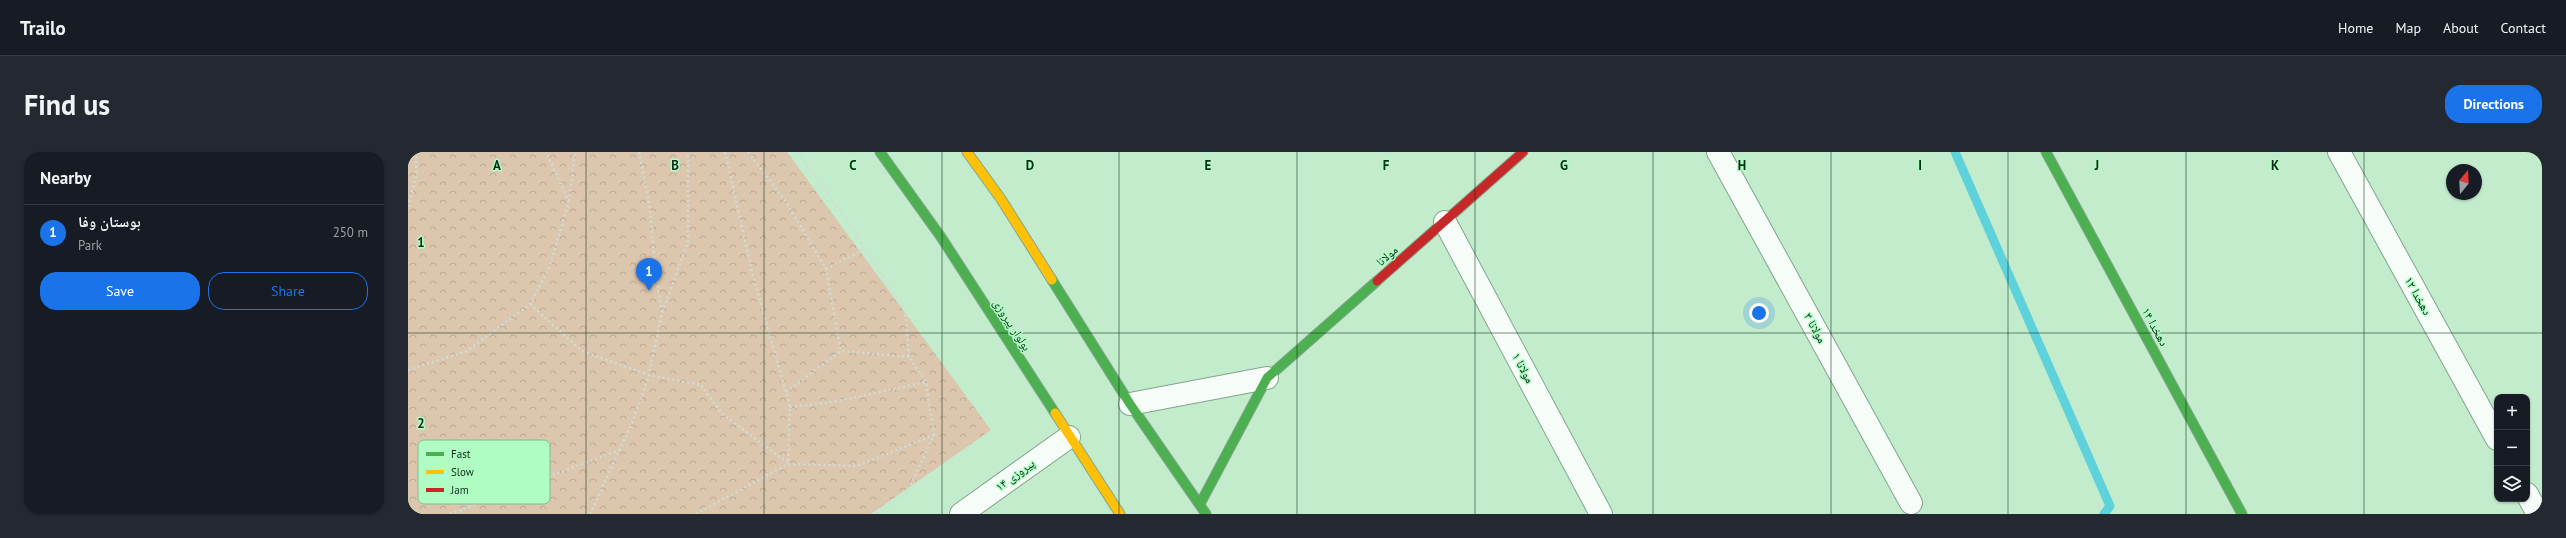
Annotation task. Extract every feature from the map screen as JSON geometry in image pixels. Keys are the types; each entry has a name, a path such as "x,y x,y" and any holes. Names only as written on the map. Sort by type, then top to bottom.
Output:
{"street":[{"name":"بولوار پیروزی","path":"880,152 941,237 1068,437 1120,514"},
{"path":"967,152 1001,199 1130,404 1206,514"},
{"name":"مولانا","path":"1267,378 1523,152"},
{"name":"مولانا ۳","path":"1718,152 1911,503"},
{"name":"دهخدا ۱۴","path":"2046,152 2242,514"},
{"name":"دهخدا ۱۲","path":"2338,152 2494,434"},
{"name":"مولانا ۱","path":"1445,222 1601,514"},
{"path":"1130,404 1267,378"},
{"path":"1200,504 1267,378"},
{"name":"پیروزی ۱۴","path":"961,514 1068,437"},
{"path":"2530,499 2538,514"}],"path":[{"path":"408,206 416,176 416,152"},
{"path":"546,152 569,202"},
{"path":"408,370 467,351 530,304 549,268 569,202 575,152"},
{"path":"639,152 650,209 656,277 662,313"},
{"path":"590,514 632,423 649,375 662,313 688,242 688,152"},
{"path":"725,152 752,272 790,407 788,464"},
{"path":"748,152 786,202 826,269 841,351"},
{"path":"798,152 865,249 905,311 909,357 926,382 934,435 908,491 876,514"},
{"path":"826,269 865,249"},
{"path":"530,304 582,351 649,375 701,385 721,414 788,464"},
{"path":"786,392 841,351 909,357"},
{"path":"790,407 833,402 926,382"},
{"path":"696,514 788,464 857,466 934,435"},
{"path":"550,476 619,450"},
{"path":"450,514 476,504"}],"green space":[{"path":"408,152 787,152 991,430 871,514 408,514"}],"waterway":[{"path":"1955,152 2110,506 2104,514"}],"traffic: fast":[{"path":"880,152 941,237 1055,413"},
{"path":"2046,152 2242,514"},
{"path":"1052,280 1130,404 1206,514"},
{"path":"1200,504 1267,378 1377,281"}],"traffic: slow":[{"path":"967,152 1001,199 1052,280"},
{"path":"1055,413 1120,514"}],"traffic: jam":[{"path":"1377,281 1523,152"}],"place":[{"name":"بوستان وفا","path":"649,291"}]}
